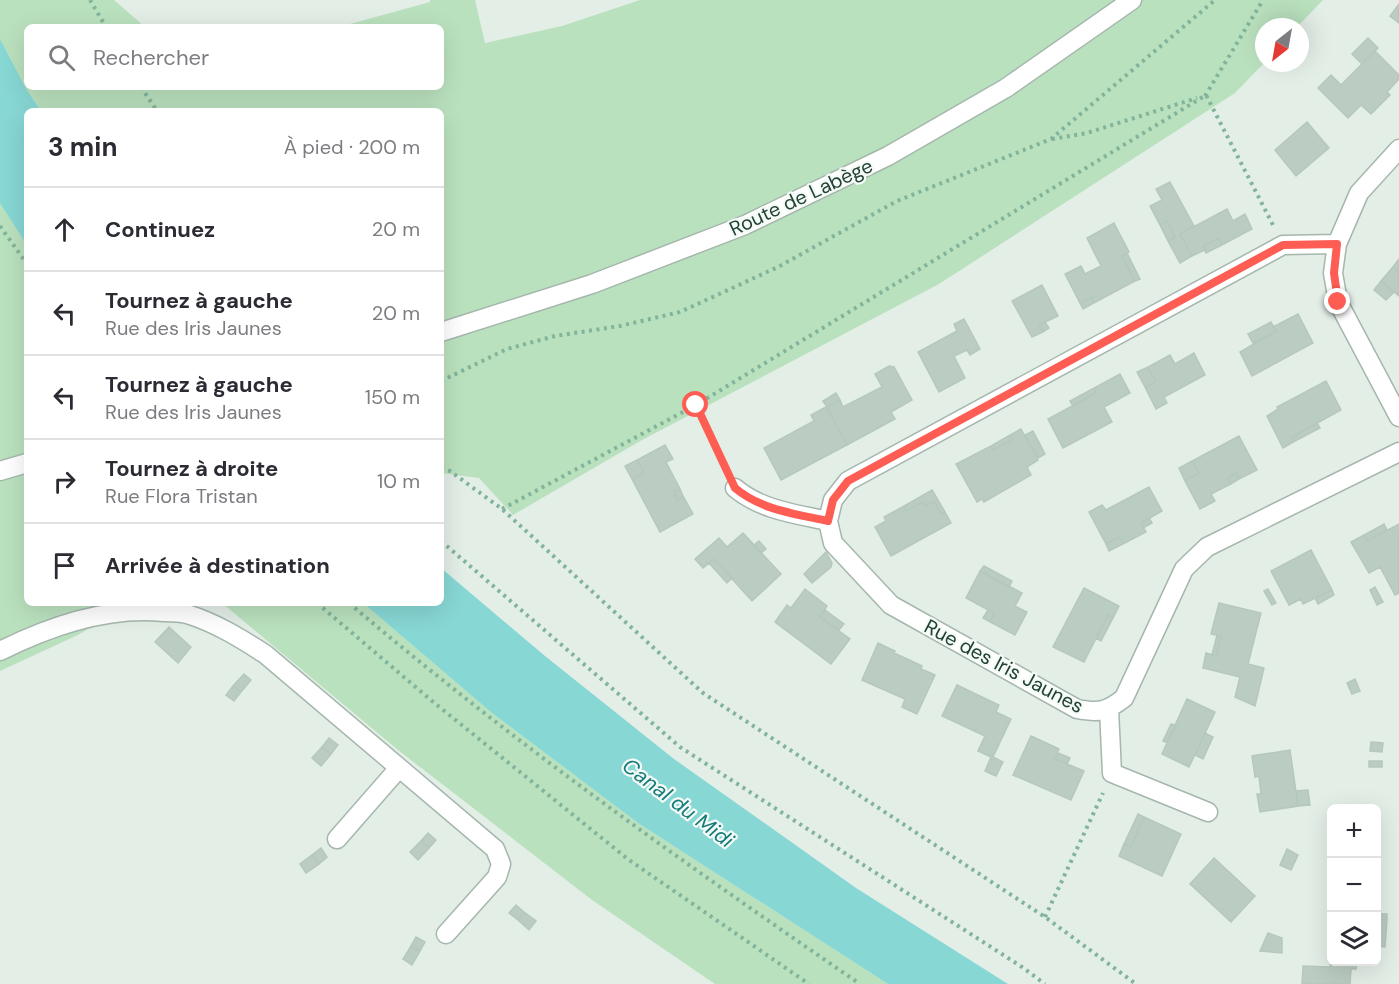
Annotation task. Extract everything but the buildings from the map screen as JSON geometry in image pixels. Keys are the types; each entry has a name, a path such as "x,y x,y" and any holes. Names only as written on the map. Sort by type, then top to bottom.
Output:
{"street":[{"name":"Route de Labège","path":"444,331 592,284 745,225 888,156 1006,88 1132,0"},
{"path":"1399,149 1359,193 1337,244 1334,273 1338,302 1399,417"},
{"path":"735,488 743,495 772,508 828,521 833,500 848,481 1283,245 1337,244"},
{"name":"Rue des Iris Jaunes","path":"828,521 833,543 891,605 1077,709 1094,712 1109,710 1124,698 1184,569 1207,547 1399,452"},
{"path":"0,471 24,464"},
{"path":"0,651 27,638 84,619 140,609 186,614 227,630 265,654 495,849 501,864 497,877 447,934"},
{"path":"1109,710 1112,773 1208,812"},
{"path":"337,839 399,768"}],"path":[{"path":"90,0 104,24"},
{"path":"1051,139 1215,0"},
{"path":"502,509 696,405 1206,95 1263,0"},
{"path":"143,90 155,108"},
{"path":"444,380 507,349 555,336 620,326 680,312 778,267 897,201 1051,139 1087,133 1206,95"},
{"path":"1206,95 1283,245"},
{"path":"0,226 24,260"},
{"path":"696,405 735,488"},
{"path":"444,469 502,509 703,693 1046,917 1136,984"},
{"path":"444,544 680,747 1045,984"},
{"path":"321,606 432,701 629,860 809,984"},
{"path":"353,606 560,771 757,914 860,984"},
{"path":"1046,917 1112,773"}],"green space":[{"path":"0,0 114,0 142,24 24,24 24,90 444,90 444,24 350,24 430,2 430,0 475,0 485,43 562,26 640,0 1323,0 1306,18 1255,18 1255,72 1235,93 939,284 642,440 513,515 479,478 444,473 444,108 24,108 24,606 126,606 78,635 0,671"},
{"path":"226,606 367,606 492,713 638,823 888,984 715,984 592,900 398,750"}],"water":[{"path":"0,39 24,85 24,90 27,90 39,108 24,108 24,240 0,203"},
{"name":"Canal du Midi","path":"444,571 545,656 674,759 856,888 1008,984 888,984 638,823 492,713 367,606 444,606"}],"route":[{"path":"696,405 735,488 743,495 772,508 828,521 833,500 848,481 1283,245 1337,244 1334,273 1338,302"}]}
